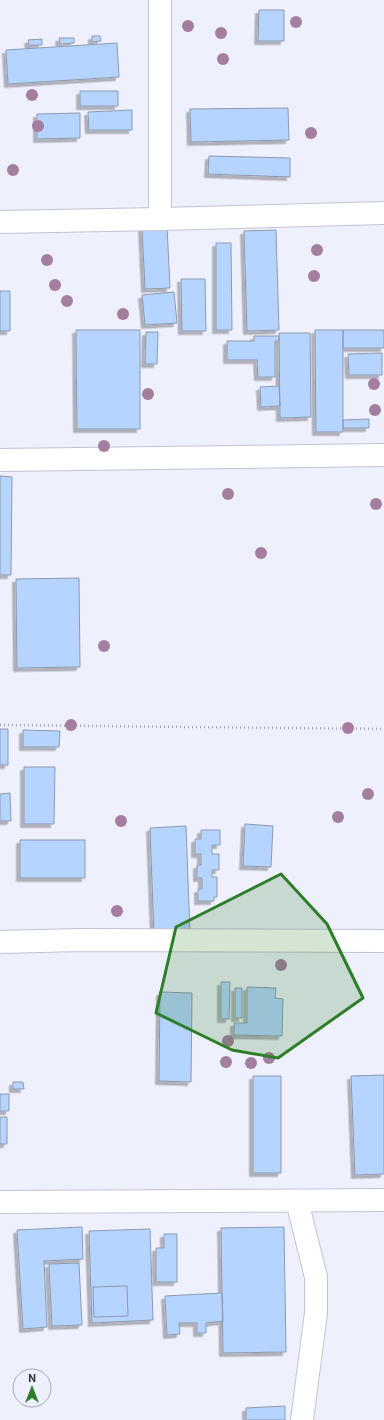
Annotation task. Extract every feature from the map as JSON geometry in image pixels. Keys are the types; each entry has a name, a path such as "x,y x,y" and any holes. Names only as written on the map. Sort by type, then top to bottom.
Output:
{"street":[{"path":"160,0 160,219"},
{"path":"0,222 384,213"},
{"path":"0,460 384,455"},
{"path":"0,942 79,940 384,941"},
{"path":"0,1202 384,1200"},
{"path":"297,1201 316,1277 316,1313 302,1420"}],"path":[{"path":"0,726 384,729"}],"highlighted area":[{"path":"281,874 327,924 363,998 278,1058 232,1050 156,1013 176,927"}],"building":[{"path":"259,10 284,10 284,41 258,41"},
{"path":"92,36 100,36 101,41 92,42"},
{"path":"59,38 74,38 74,43 60,44"},
{"path":"42,39 42,45 29,45 28,40"},
{"path":"117,43 119,77 8,84 6,50"},
{"path":"80,91 118,91 118,106 80,106"},
{"path":"288,108 289,140 191,142 190,109"},
{"path":"132,110 132,130 89,130 88,112"},
{"path":"80,113 80,138 37,139 37,114"},
{"path":"209,156 290,158 290,177 208,174"},
{"path":"167,226 170,288 145,289 142,227"},
{"path":"276,230 279,330 247,331 244,231"},
{"path":"216,243 231,243 232,330 216,330"},
{"path":"181,279 205,279 206,331 182,331"},
{"path":"0,291 10,291 10,331 0,331"},
{"path":"174,292 177,323 145,325 142,295"},
{"path":"76,330 140,330 140,429 77,429"},
{"path":"315,330 343,330 343,432 316,432"},
{"path":"343,330 384,330 384,348 343,348"},
{"path":"146,332 158,332 157,364 145,364"},
{"path":"279,333 310,333 311,417 280,418"},
{"path":"254,336 279,336 279,341 275,341 275,377 258,377 257,360 227,360 227,341 254,341"},
{"path":"382,353 382,375 349,375 348,354"},
{"path":"279,386 280,406 261,407 260,387"},
{"path":"369,419 369,428 343,428 343,420"},
{"path":"0,476 12,477 11,575 0,575"},
{"path":"79,578 80,667 17,668 16,579"},
{"path":"0,729 8,729 8,765 0,765"},
{"path":"23,730 60,731 59,747 23,747"},
{"path":"24,767 55,767 54,824 24,824"},
{"path":"10,793 11,821 0,821 0,794"},
{"path":"245,824 273,826 271,867 243,866"},
{"path":"186,826 190,934 154,935 150,828"},
{"path":"201,830 220,830 220,845 212,845 212,854 219,854 219,870 212,870 212,877 217,877 217,897 214,897 214,901 198,901 198,889 202,889 202,878 197,878 197,865 201,865 201,854 195,854 195,839 201,839"},
{"path":"20,840 85,840 85,878 20,878"},
{"path":"221,982 230,982 229,1019 221,1019"},
{"path":"247,987 276,988 275,998 283,999 282,1036 234,1035 234,1023 247,1023"},
{"path":"235,988 242,988 242,1018 235,1018"},
{"path":"160,992 192,993 191,1082 159,1081"},
{"path":"384,1075 384,1174 355,1175 351,1076"},
{"path":"253,1076 281,1076 281,1173 253,1173"},
{"path":"13,1082 23,1082 24,1089 13,1089"},
{"path":"0,1094 9,1094 9,1111 0,1111"},
{"path":"0,1117 7,1117 7,1144 0,1144"},
{"path":"82,1227 83,1259 44,1261 47,1327 23,1329 17,1230"},
{"path":"284,1227 286,1352 223,1353 221,1228"},
{"path":"150,1229 153,1320 92,1323 89,1231"},
{"path":"164,1234 177,1234 177,1282 156,1282 156,1248 164,1248"},
{"path":"79,1263 82,1325 52,1326 49,1264"},
{"path":"127,1286 128,1316 94,1317 93,1287"},
{"path":"222,1293 223,1321 206,1323 206,1333 197,1333 197,1323 179,1323 180,1334 167,1335 165,1296"},
{"path":"285,1406 285,1420 246,1420 246,1408"}]}
